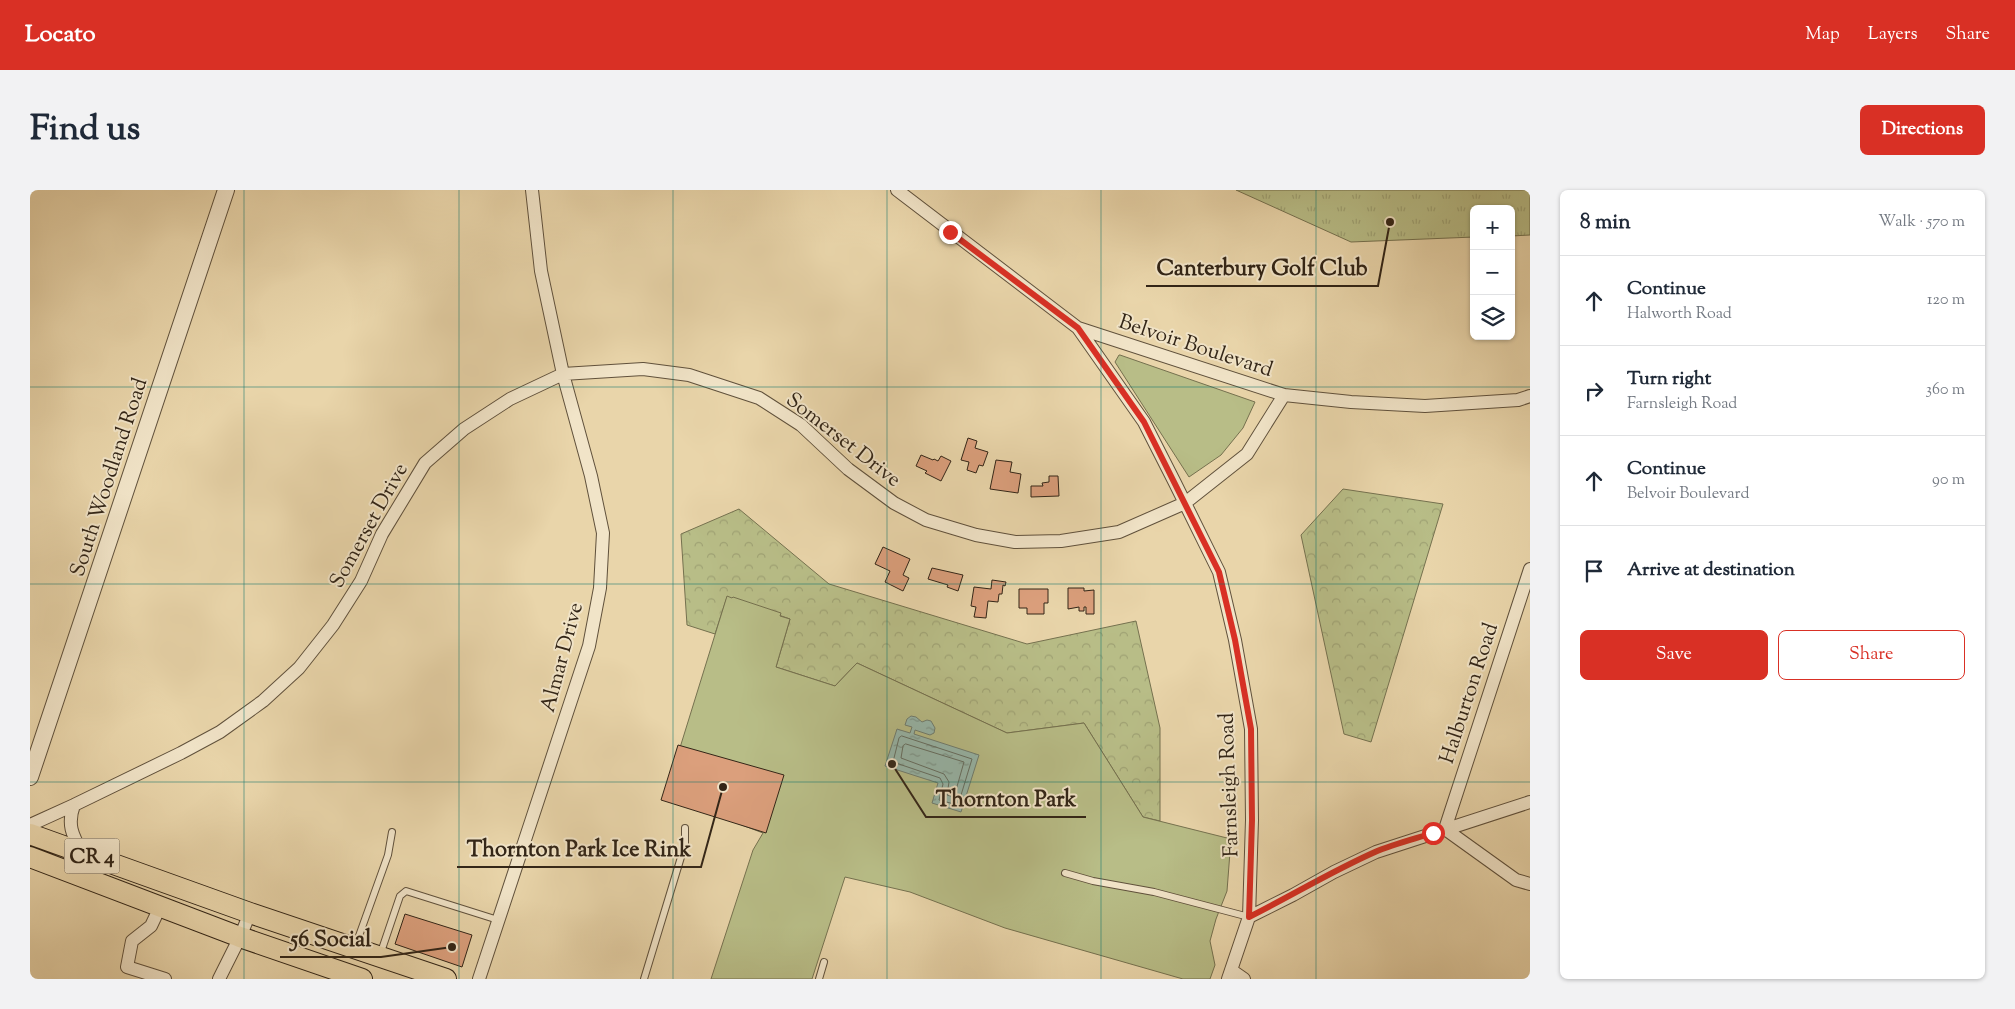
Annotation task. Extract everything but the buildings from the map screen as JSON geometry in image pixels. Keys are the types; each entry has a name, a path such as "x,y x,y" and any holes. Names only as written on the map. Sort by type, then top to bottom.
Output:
{"main road":[{"name":"CR 4","path":"30,834 250,913 446,979"},
{"path":"30,857 240,937 362,979"}],"street":[{"name":"South Woodland Road","path":"30,777 226,190"},
{"name":"Almar Drive","path":"479,979 589,646 600,588 603,533 591,476 563,374 541,271 532,190"},
{"name":"Belvoir Boulevard","path":"897,190 1078,328 1284,395 1351,402 1425,406 1518,400 1530,396"},
{"name":"Farnsleigh Road","path":"1078,328 1144,422 1219,572 1235,640 1251,729 1252,820 1249,917 1230,975"},
{"name":"Somerset Drive","path":"30,824 74,805 220,732 264,701 300,668 333,625 361,581 382,534 424,463 464,429 510,399 563,374 643,369 689,375 759,398 801,425 848,469 894,503 926,520 976,535 1015,542 1061,541 1119,532 1184,503 1247,454 1284,395"},
{"name":"Halburton Road","path":"1445,829 1530,569"},
{"path":"1249,917 1376,852 1530,802"},
{"path":"74,805 70,821 71,832 82,852"},
{"path":"1445,829 1516,880 1530,884"},
{"path":"160,907 151,926 132,941 127,966 165,979"},
{"path":"219,979 250,913"},
{"path":"1230,975 1244,979"}],"lane":[{"path":"644,979 685,844 685,828"},
{"path":"355,948 388,855 392,832"},
{"path":"1065,873 1093,881 1154,892 1249,917"},
{"path":"380,956 400,896 406,892 498,920"},
{"path":"819,979 824,962"}],"green space":[{"path":"1236,190 1530,190 1530,235 1515,236 1515,205 1470,205 1470,237 1351,242"},
{"path":"1119,355 1255,402 1243,428 1221,455 1189,477 1115,362"},
{"path":"1343,489 1443,504 1371,742 1344,734 1301,535"},
{"path":"739,509 829,584 1027,644 1136,621 1160,728 1160,821 1143,817 1084,723 1007,733 857,663 835,686 776,667 790,619 727,597 715,634 687,625 681,534"},
{"path":"727,596 781,613 780,616 790,619 776,667 835,686 857,663 1007,733 1084,723 1143,817 1231,839 1227,891 1210,941 1215,965 1210,979 1183,979 1005,928 910,892 845,877 812,979 711,979 753,850 763,833 665,796"}],"water":[{"path":"911,716 916,717 922,722 931,721 935,728 934,733 930,735 915,730 914,734 979,755 961,812 932,803 938,783 885,766 897,729 910,733 912,727 905,725 907,719"}],"place":[{"name":"Canterbury Golf Club","path":"1390,222"},
{"name":"Thornton Park","path":"892,764"},
{"name":"Thornton Park Ice Rink","path":"723,787"},
{"name":"56 Social","path":"452,947"}],"route":[{"path":"950,232 1078,328 1144,422 1219,572 1235,640 1251,729 1252,820 1249,917 1376,852 1433,833"}]}
